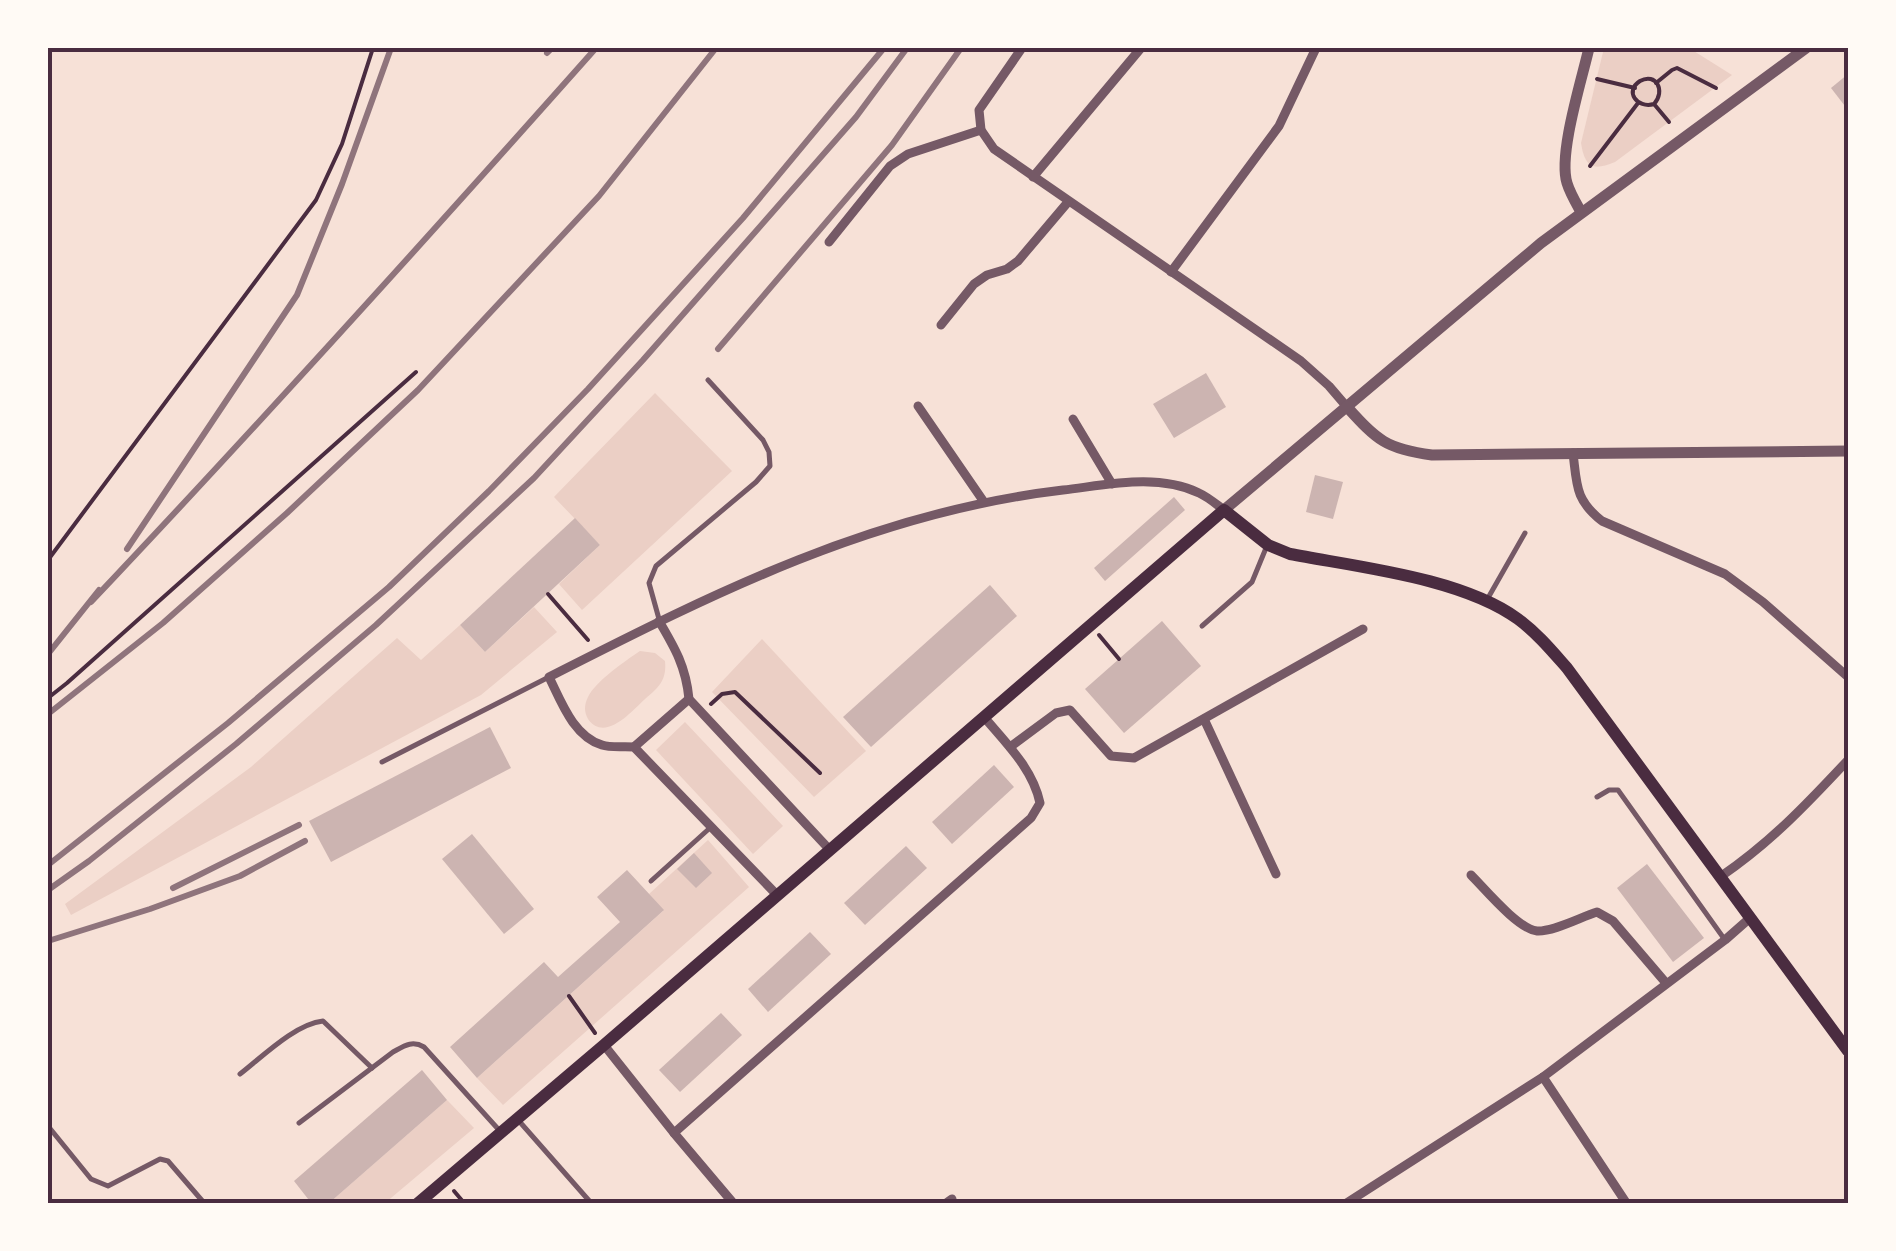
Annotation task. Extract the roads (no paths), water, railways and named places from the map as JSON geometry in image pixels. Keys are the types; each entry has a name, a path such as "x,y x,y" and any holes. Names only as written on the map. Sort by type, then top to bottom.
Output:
{"main road":[{"path":"417,1204 1224,510 1268,546 1290,554 1440,584 1486,600 1517,618 1567,668 1848,1051"}],"street":[{"path":"1022,48 979,110 981,130 994,149 1302,361 1386,444 1432,455 1848,451"},
{"path":"1033,177 1141,48"},
{"path":"1171,272 1279,126 1316,48"},
{"path":"1581,212 1567,184 1564,167 1590,48"},
{"path":"777,895 634,747 601,745 582,733 549,676 722,590 813,552 984,502 1023,494 1151,482 1200,494 1224,510 1541,242 1806,48"},
{"path":"829,242 890,166 908,154 981,130"},
{"path":"941,325 974,284 1018,262 1068,202"},
{"path":"918,406 984,502"},
{"path":"1073,419 1112,484"},
{"path":"1573,453 1578,494 1588,510 1602,521 1725,574 1764,602 1848,677"},
{"path":"659,621 687,676 689,699 830,848"},
{"path":"1010,747 1056,713 1070,710 1112,756 1134,758 1363,629"},
{"path":"634,747 689,699"},
{"path":"674,1134 1031,818 1040,803 1036,786 984,717"},
{"path":"1204,719 1276,874"},
{"path":"1720,877 1780,832 1848,760"},
{"path":"1471,876 1522,926 1534,931 1597,912 1613,921 1666,983"},
{"path":"1345,1204 1542,1077 1750,918"},
{"path":"604,1045 734,1204"},
{"path":"1542,1077 1627,1204"}],"lane":[{"path":"659,621 648,583 656,566 770,466 770,452 762,440 708,380"},
{"path":"1486,600 1525,533"},
{"path":"1202,626 1252,582 1268,546"},
{"path":"382,762 549,676"},
{"path":"1597,798 1609,790 1618,790 1725,940"},
{"path":"651,881 711,827"},
{"path":"240,1074 298,1030 323,1020 372,1068"},
{"path":"299,1123 392,1052 417,1043 501,1132"},
{"path":"516,1119 592,1204"},
{"path":"48,1126 91,1179 108,1186 160,1159 168,1162 205,1204"}],"railway":[{"path":"127,549 297,295 391,48"},
{"path":"547,53 552,48"},
{"path":"91,602 346,327 596,48"},
{"path":"48,714 163,623 418,390 599,196 716,48"},
{"path":"48,865 228,723 389,587 489,491 588,389 743,218 884,48"},
{"path":"48,890 236,744 376,625 534,478 856,117 907,48"},
{"path":"718,349 892,145 961,48"},
{"path":"48,654 99,590"},
{"path":"173,888 299,825"},
{"path":"48,941 240,876 305,841"}]}
